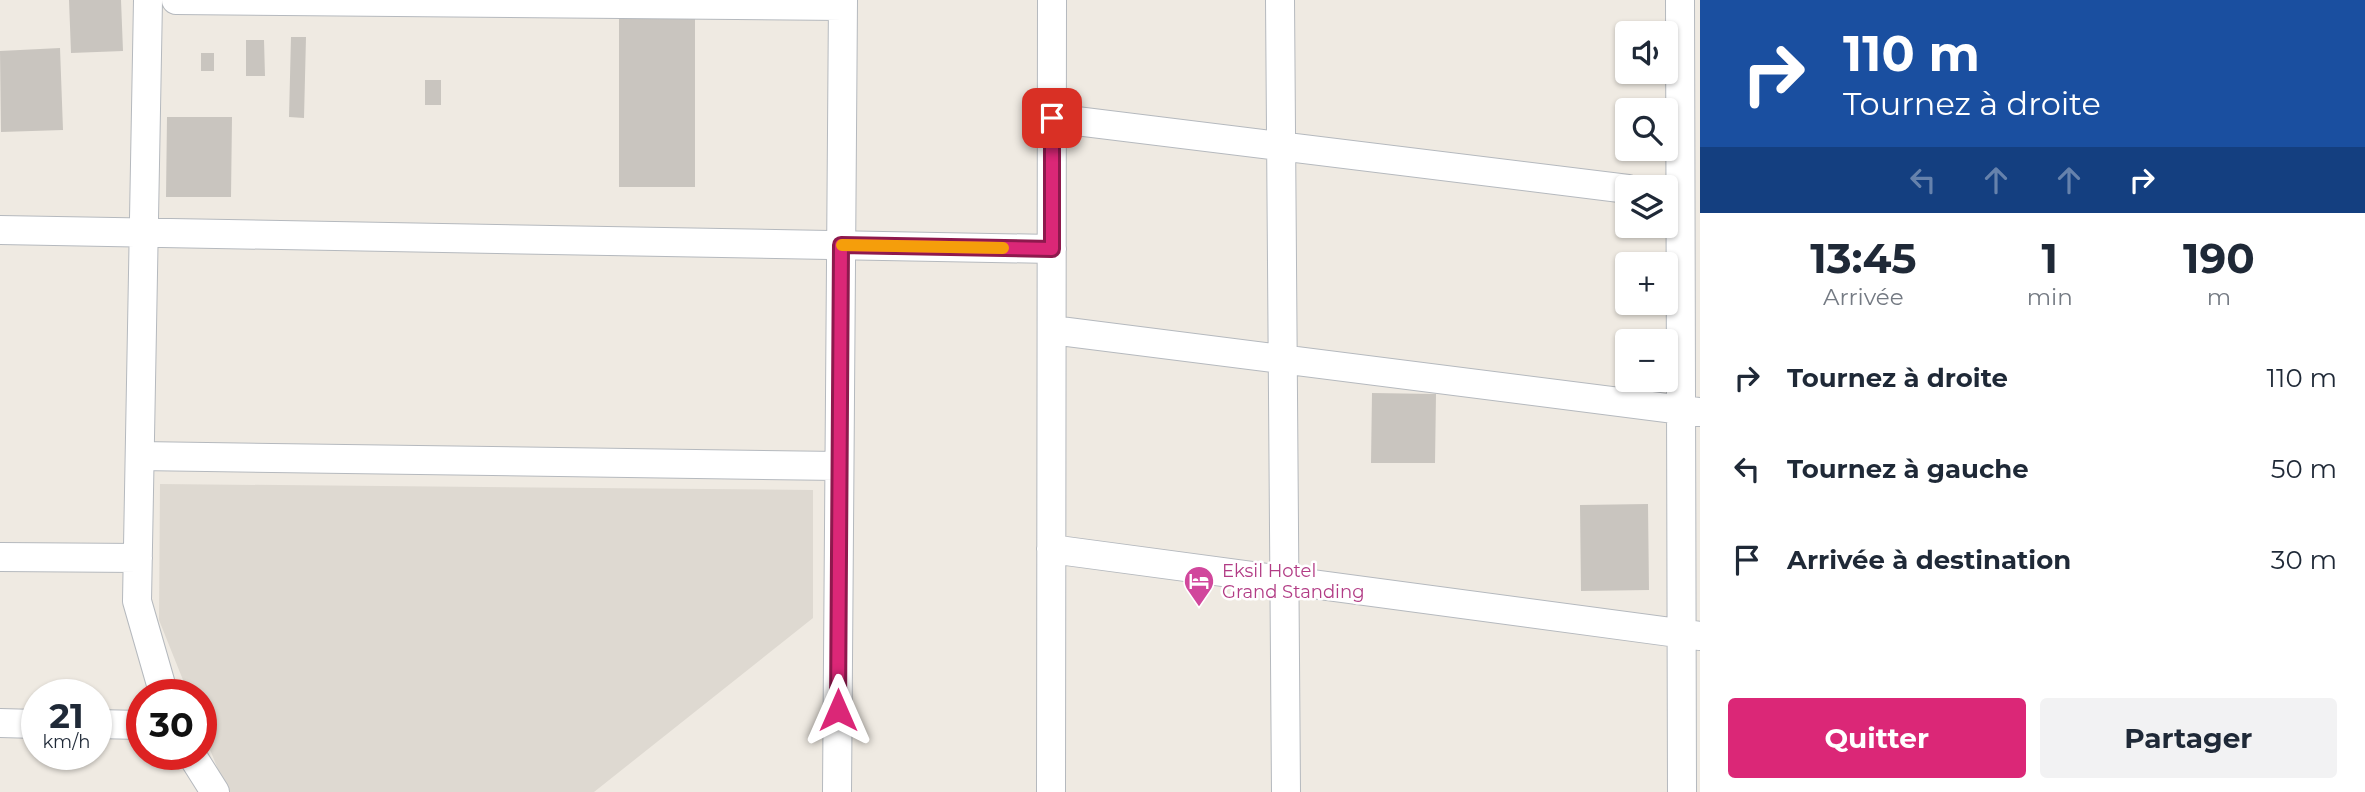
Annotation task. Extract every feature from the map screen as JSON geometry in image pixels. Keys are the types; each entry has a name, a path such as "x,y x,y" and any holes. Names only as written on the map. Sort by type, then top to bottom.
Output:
{"street":[{"path":"148,0 137,601 159,679"},
{"path":"176,0 843,3 837,792"},
{"path":"1051,792 1052,0"},
{"path":"1280,0 1286,792"},
{"path":"1680,0 1682,196 1691,411 1691,635 1682,792"},
{"path":"1052,118 1615,187"},
{"path":"0,230 1052,249"},
{"path":"1052,330 1691,411"},
{"path":"140,456 839,466"},
{"path":"1051,549 1691,635"},
{"path":"0,557 138,558"},
{"path":"0,723 21,724"},
{"path":"201,770 215,792"}],"shaded area":[{"path":"160,484 813,490 813,618 594,792 230,792 217,767 217,679 183,679 159,620"}],"building":[{"path":"69,0 121,0 123,51 71,53"},
{"path":"619,12 695,12 695,187 619,187"},
{"path":"291,37 306,37 304,118 289,117"},
{"path":"246,40 264,40 265,76 246,76"},
{"path":"60,48 63,130 1,132 0,51"},
{"path":"201,53 214,53 214,71 201,71"},
{"path":"425,80 441,80 441,105 425,105"},
{"path":"167,117 232,117 231,197 166,197"},
{"path":"1372,393 1436,394 1435,463 1371,463"},
{"path":"1648,504 1649,590 1581,591 1580,505"}],"slow traffic":[{"path":"842,245 1003,248"}],"place":[{"name":"Eksil Hotel Grand Standing","path":"1199,608"}],"route":[{"path":"838,710 841,245 1052,249 1052,118"}]}
